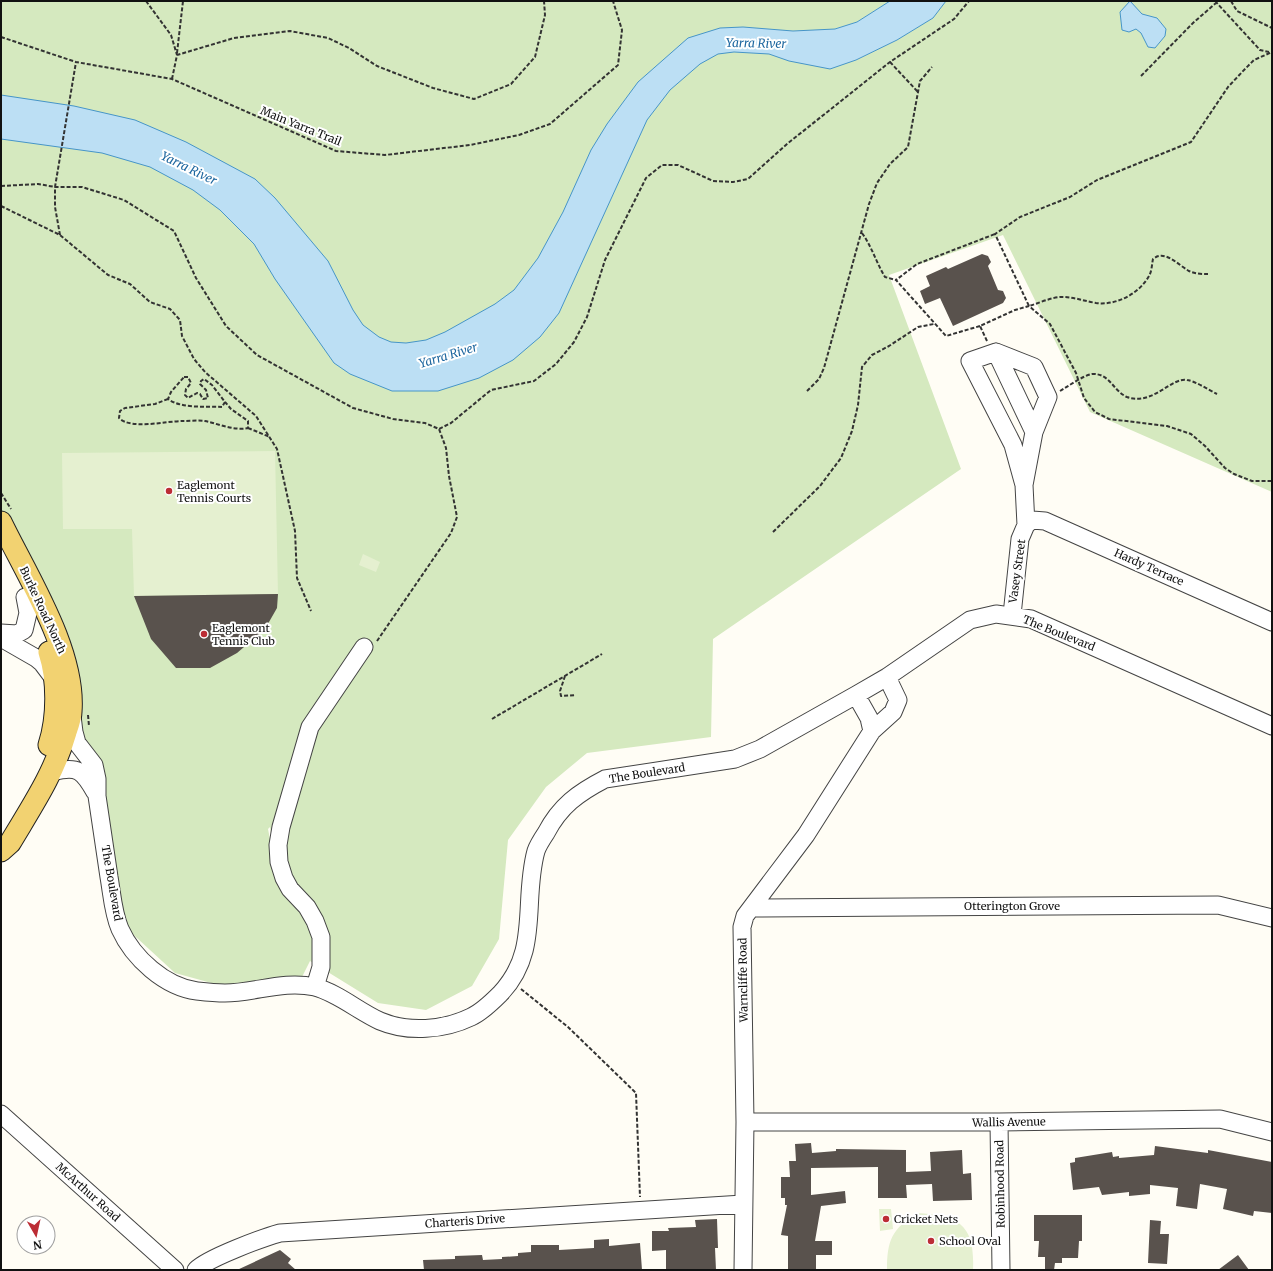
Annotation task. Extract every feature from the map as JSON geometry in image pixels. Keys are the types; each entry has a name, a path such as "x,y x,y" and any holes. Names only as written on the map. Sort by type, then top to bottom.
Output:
{"main road":[{"name":"Burke Road North","path":"1,522 49,619 63,652 70,686 71,712 53,772 10,843 1,851"},
{"name":"Burke Road North","path":"1,553 44,634 51,658 54,679 55,719 52,738 44,762 1,835"}],"street":[{"path":"993,350 1034,432"},
{"path":"1024,485 1013,445 970,361 993,350 1034,367 1048,397"},
{"name":"Vasey Street","path":"1012,615 1020,538 1026,525 1024,485 1034,432 1048,397"},
{"name":"Hardy Terrace","path":"1026,525 1032,520 1045,521 1272,622"},
{"path":"1,633 17,634 24,630 28,613 25,598"},
{"name":"The Boulevard","path":"71,712 75,738 94,765 97,779 97,796 114,909 120,929 132,949 145,963 167,981 195,991 228,993 270,986 293,985 315,987 341,998 380,1021 405,1027 437,1028 472,1017 492,1002 512,981 525,951 536,850 550,824 566,804 586,788 605,780 735,759 760,749 887,677 970,620 996,614 1012,615 1031,619 1272,726"},
{"path":"1,638 36,658 42,663 54,679"},
{"path":"315,987 321,968 321,938 315,921 307,907 290,889 284,878 279,862 278,845 281,827 310,727 364,647"},
{"name":"Warncliffe Road","path":"743,1270 744,1122 742,927 744,916 806,835 872,731 893,712 898,700 887,677"},
{"path":"856,695 869,718 872,731"},
{"name":"The Boulevard","path":"53,772 64,768 76,769 85,774 97,796"},
{"name":"Otterington Grove","path":"751,908 1218,905 1272,918"},
{"name":"McArthur Road","path":"1,1114 175,1270"},
{"name":"Wallis Avenue","path":"744,1122 999,1122 1220,1119 1272,1132"},
{"name":"Robinhood Road","path":"999,1122 1001,1270"},
{"name":"Charteris Drive","path":"196,1270 205,1263 264,1237 280,1233 743,1204"}],"path":[{"path":"146,1 171,35 177,55"},
{"path":"172,79 177,55 183,1"},
{"path":"177,55 234,38 290,31 328,38 349,48 377,66 433,88 474,99 511,84 536,57 545,16 544,1"},
{"name":"Main Yarra Trail","path":"1,37 76,62 172,79 336,151 385,155 470,145 519,135 550,124 618,64 622,30 613,1"},
{"path":"439,429 451,423 491,390 534,381 556,364 574,342 587,317 605,260 646,178 662,165 678,165 713,181 733,182 748,179 787,144 890,62 954,19 969,1"},
{"path":"1231,1 1237,11 1272,28"},
{"path":"1141,76 1193,22 1216,2 1260,50 1271,52"},
{"path":"896,280 917,264 995,234 1020,217 1070,197 1097,180 1191,142 1228,87 1240,73 1254,60 1271,52"},
{"path":"60,235 55,207 55,187 76,62"},
{"path":"890,62 918,92"},
{"path":"807,391 820,379 824,368 876,184 890,164 908,147 920,81 932,67"},
{"path":"1,186 38,184 55,187 82,187 124,200 174,231 196,278 226,326 257,355 353,408 393,419 425,423 439,429 446,448 449,476 457,517 451,533 376,643 364,647"},
{"path":"1,206 60,235 108,275 130,284 150,302 170,309 180,320 182,336 194,359 205,372 256,416 277,449 295,531 297,578 311,611"},
{"path":"862,233 871,246 877,264 885,277 896,280 946,336 980,326 1015,310 1060,297 1075,298 1096,303 1121,300 1129,296 1144,283 1150,273 1153,258 1157,255 1164,255 1174,260 1190,272 1208,274"},
{"path":"995,234 1029,306 1050,324 1079,381 1084,398 1095,412 1109,418 1167,426 1191,434 1206,446 1225,468 1234,474 1252,481 1272,480"},
{"path":"773,532 820,486 841,458 852,431 858,405 862,367 872,355 918,327 934,324"},
{"path":"980,326 993,350"},
{"path":"205,372 204,379 200,384 206,390 208,398 203,399 200,394 196,393 188,398 185,396 186,389 191,383 188,377 184,377 174,388 168,399 155,404 126,408 120,411 119,418 124,422 133,424 165,421 204,421 240,430 248,428 271,438"},
{"path":"1048,397 1091,374 1101,375 1127,397 1140,398 1156,395 1175,381 1187,380 1217,394"},
{"path":"204,379 212,385 230,409 248,421 248,428"},
{"path":"168,399 175,404 184,405 222,407 225,402"},
{"path":"492,719 602,654"},
{"path":"565,675 560,691 561,696 576,694"},
{"path":"512,981 568,1028 636,1093 640,1210"}],"green space":[{"path":"1,1 890,1 857,22 835,29 856,60 897,40 933,18 946,1 1272,1 1272,492 1090,412 1003,235 889,275 961,469 713,639 711,737 587,753 546,787 508,840 499,939 472,986 426,1010 378,1003 310,961 302,977 226,987 175,973 125,927 98,762 69,719 60,641 1,518","holes":["270,827 278,880 268,829"]},
{"name":"Eaglemont Tennis Courts","path":"275,451 278,594 134,596 132,529 63,529 62,453"},
{"path":"363,554 380,562 376,572 359,565"},
{"name":"Cricket Nets","path":"879,1209 891,1209 893,1229 880,1231"},
{"name":"School Oval","path":"917,1213 932,1214 944,1217 954,1220 962,1226 971,1243 973,1270 887,1270 888,1251 893,1236 902,1224"}],"water":[{"name":"Yarra River","path":"890,1 946,1 933,18 897,40 856,60 830,69 789,61 769,54 734,52 718,54 700,64 670,90 647,120 559,313 540,337 513,360 479,378 438,391 392,391 350,374 334,363 275,279 254,244 220,210 193,190 150,167 102,153 1,139 1,95 74,106 135,120 186,142 255,179 275,198 328,261 353,310 363,325 379,337 391,342 406,343 426,340 445,332 495,304 514,290 538,258 563,212 591,150 607,124 638,82 688,38 720,28 743,27 793,31 835,29 857,22"},
{"path":"1130,1 1142,14 1157,18 1166,29 1165,36 1155,48 1148,47 1141,33 1136,29 1129,32 1122,30 1120,12"}],"building":[{"path":"982,254 988,256 991,262 988,266 998,290 1003,291 1006,298 1003,303 953,326 940,298 925,304 920,291 930,286 926,276 946,267 948,269"},
{"name":"Eaglemont Tennis Club","path":"278,594 277,608 265,629 237,653 210,668 176,668 151,639 134,596"},
{"path":"811,1143 812,1153 836,1151 836,1149 906,1150 906,1172 931,1171 930,1152 962,1150 963,1174 971,1173 972,1200 933,1201 932,1184 906,1185 907,1198 878,1198 878,1167 811,1168 811,1195 845,1191 846,1203 821,1206 815,1241 832,1241 832,1255 816,1255 816,1270 788,1270 788,1236 781,1235 787,1205 785,1205 785,1198 781,1198 781,1177 790,1177 789,1161 796,1161 795,1144"},
{"path":"1155,1146 1208,1153 1208,1150 1272,1162 1272,1213 1254,1211 1253,1216 1223,1209 1227,1189 1200,1184 1197,1209 1176,1206 1178,1188 1150,1185 1150,1194 1129,1196 1129,1192 1102,1195 1099,1187 1073,1190 1070,1163 1075,1162 1075,1158 1112,1152 1113,1157 1119,1156 1119,1158 1154,1155"},
{"path":"1034,1215 1082,1215 1082,1241 1079,1241 1078,1258 1062,1258 1062,1263 1055,1263 1054,1270 1045,1270 1045,1257 1038,1257 1039,1241 1034,1241"},
{"path":"717,1219 718,1248 715,1248 716,1270 666,1270 666,1250 652,1251 652,1231 669,1231 668,1228 696,1227 695,1220"},
{"path":"1150,1220 1161,1221 1160,1234 1169,1234 1167,1264 1148,1263"},
{"path":"609,1239 609,1246 640,1243 642,1270 424,1270 423,1260 455,1259 455,1256 482,1255 483,1260 502,1259 502,1257 518,1256 518,1253 531,1252 531,1245 559,1245 559,1250 594,1248 594,1240"},
{"path":"280,1250 291,1259 288,1263 296,1270 237,1270"},
{"path":"1238,1255 1249,1270 1218,1270"}],"place":[{"name":"Eaglemont Tennis Courts","path":"169,491"},
{"name":"Eaglemont Tennis Club","path":"204,634"},
{"name":"Cricket Nets","path":"886,1219"},
{"name":"School Oval","path":"931,1241"}]}
